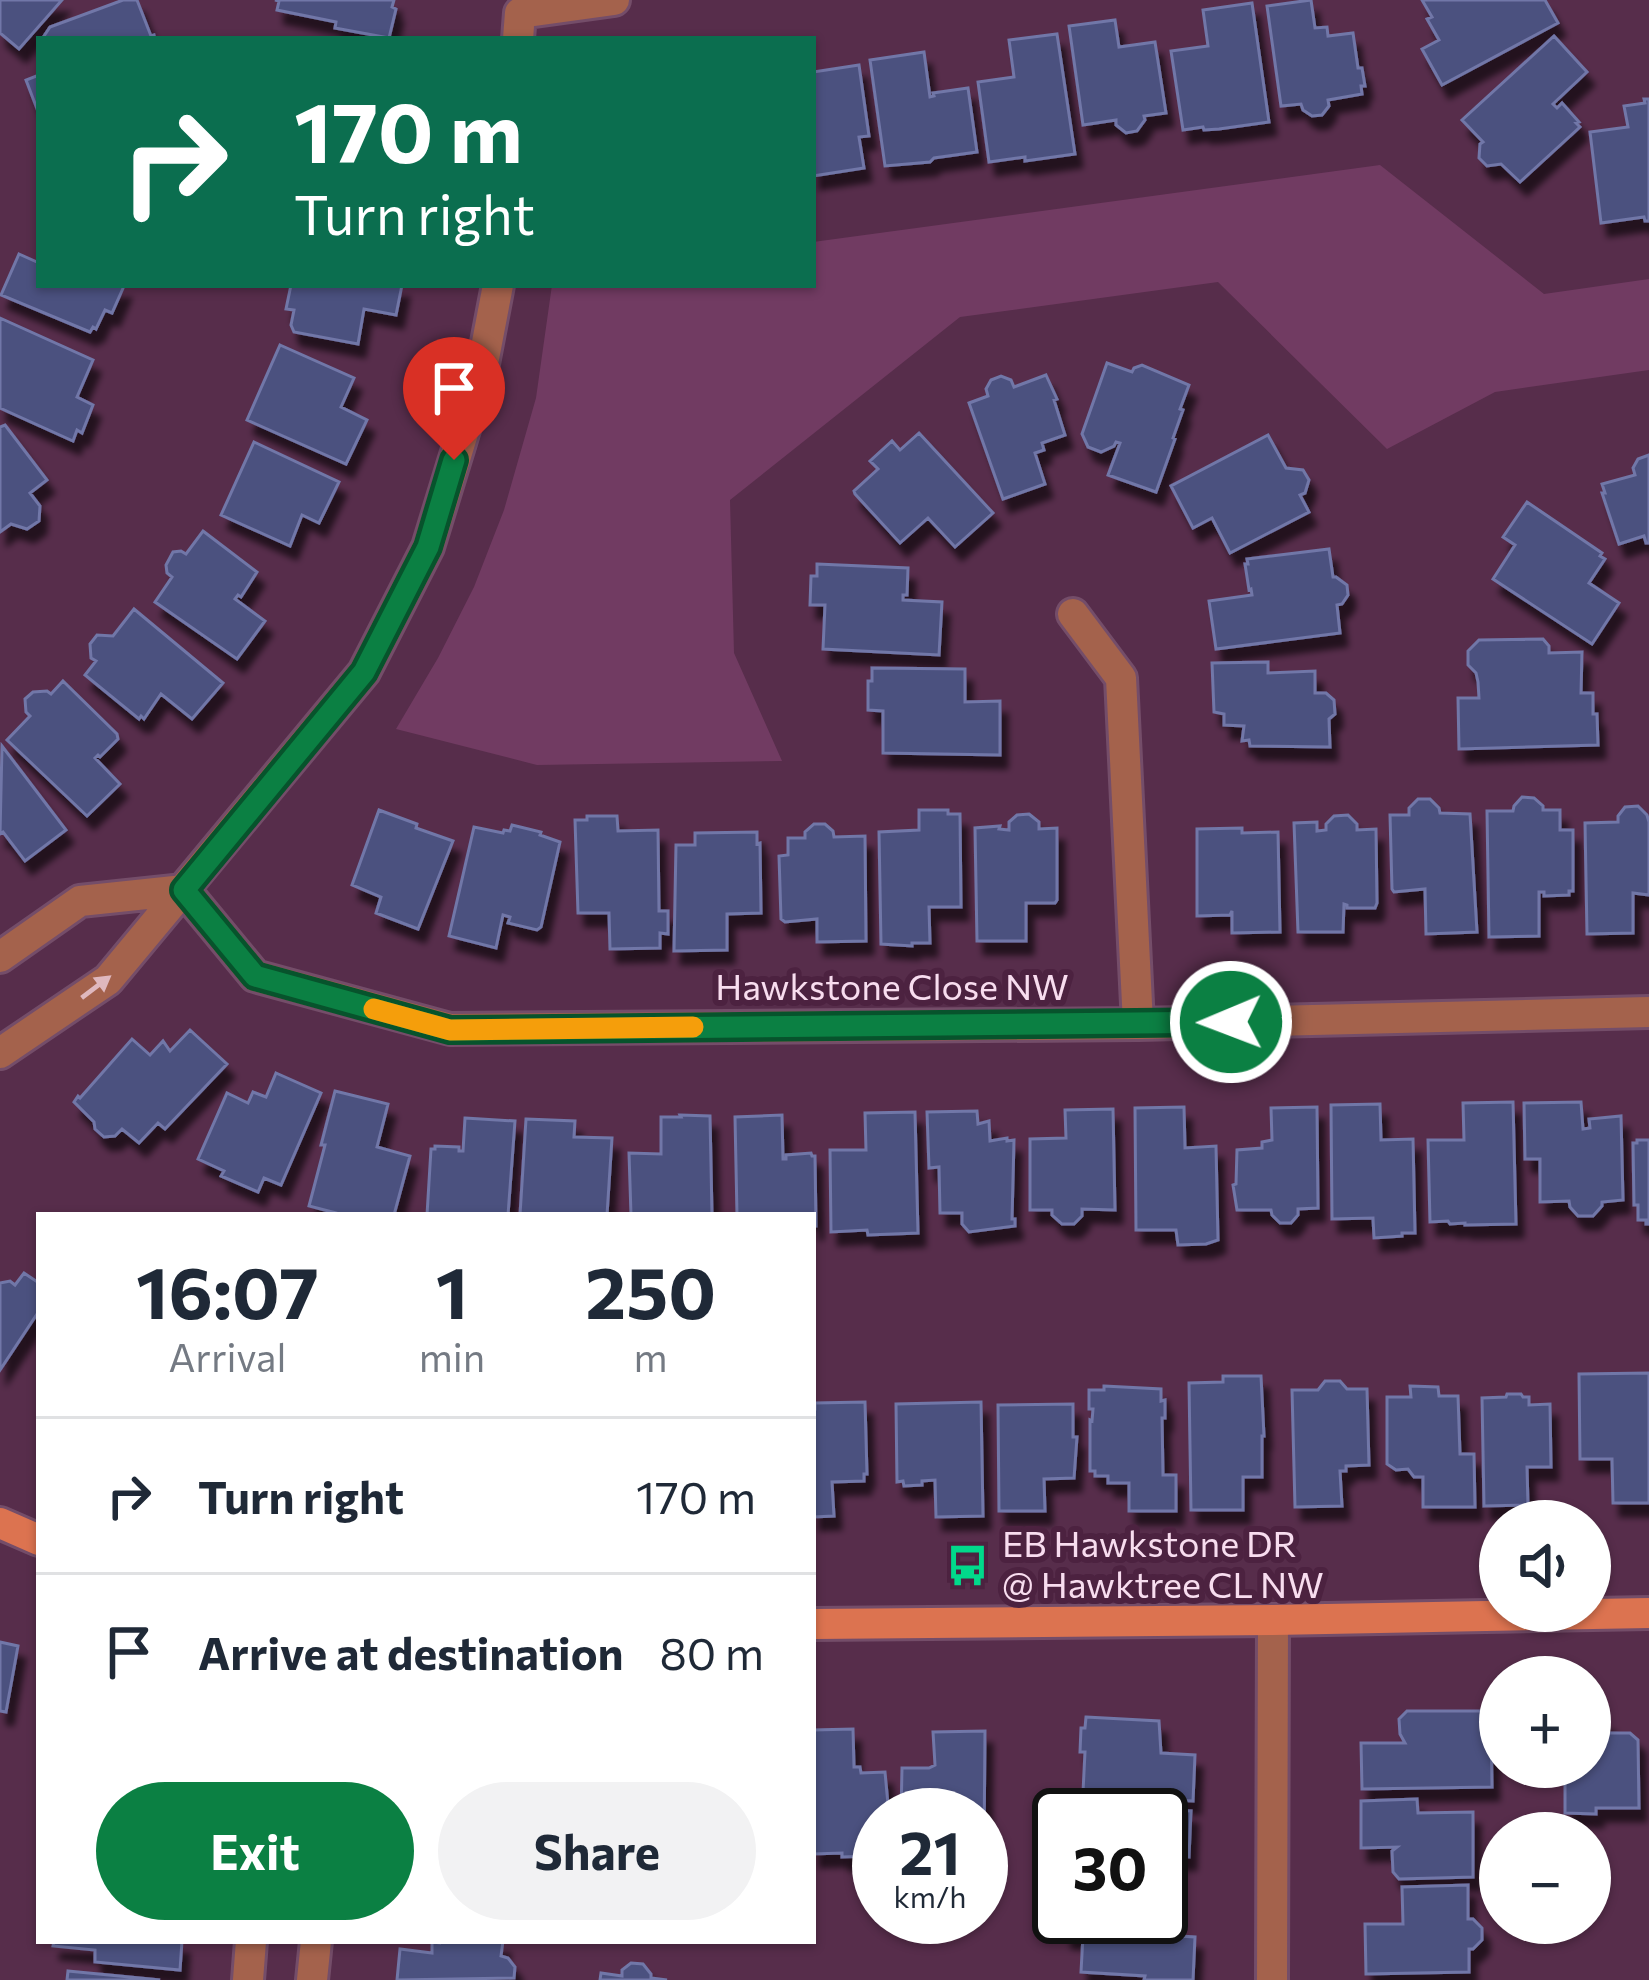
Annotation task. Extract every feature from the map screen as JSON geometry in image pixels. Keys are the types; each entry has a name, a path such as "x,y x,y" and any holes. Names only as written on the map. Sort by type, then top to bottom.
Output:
{"street":[{"path":"518,36 520,13 614,0"},
{"path":"0,1053 108,980 364,672 428,547 481,374 497,288"},
{"path":"1072,614 1121,679 1138,1024"},
{"path":"0,957 80,901 184,890"},
{"name":"Hawkstone Close NW","path":"184,890 255,976 450,1030 1138,1024 1649,1012"},
{"path":"0,1522 36,1539"},
{"path":"816,1624 1649,1612"},
{"path":"1272,1980 1273,1620"},
{"path":"248,1980 251,1944"},
{"path":"312,1980 316,1944"}],"shaded area":[{"path":"1380,165 1544,294 1649,279 1649,370 1495,392 1387,449 1218,282 960,317 730,500 734,653 782,761 537,765 396,729 474,587 504,510 536,398 552,288 816,288 816,242"}],"building":[{"path":"0,0 62,0 19,49 0,33"},
{"path":"123,0 137,0 151,36 44,36 50,27"},
{"path":"275,0 394,0 396,9 389,36 378,36 277,10 279,1"},
{"path":"1311,0 1315,28 1327,27 1328,36 1353,33 1365,86 1361,86 1362,94 1328,100 1322,115 1312,116 1301,104 1281,106 1267,6"},
{"path":"1422,0 1545,0 1558,23 1442,85 1422,49 1439,40"},
{"path":"1252,3 1269,122 1183,130 1171,51 1208,46 1203,10"},
{"path":"1115,20 1119,47 1155,42 1166,113 1144,116 1137,131 1126,133 1116,120 1083,125 1069,26"},
{"path":"1057,34 1075,154 989,162 978,82 1014,77 1009,40"},
{"path":"1554,36 1587,72 1553,104 1557,108 1562,103 1580,127 1520,182 1501,164 1487,166 1479,158 1483,142 1462,120"},
{"path":"924,52 930,97 968,88 977,152 885,166 870,60"},
{"path":"859,65 869,136 859,137 864,168 816,176 816,72"},
{"path":"36,76 36,106 26,80"},
{"path":"1649,99 1649,221 1644,217 1601,223 1590,132 1628,127 1624,106 1645,103"},
{"path":"19,254 36,262 36,288 123,288 112,313 105,310 90,332 1,295"},
{"path":"290,288 401,288 396,315 364,309 358,344 294,332 294,310 286,309"},
{"path":"0,318 93,360 77,397 93,405 82,433 77,430 73,441 0,408"},
{"path":"280,345 354,378 341,407 367,420 346,464 247,420"},
{"path":"1107,363 1132,372 1142,365 1189,385 1156,492 1108,475 1120,443 1101,452 1088,447 1082,434"},
{"path":"1046,375 1065,435 1042,443 1044,450 1035,453 1045,484 1003,499 969,403 988,396 991,380 1001,376 1014,387"},
{"path":"5,425 47,480 30,493 40,506 39,521 27,529 11,524 0,532 0,427"},
{"path":"919,433 993,513 955,547 928,518 900,543 854,491 878,469 870,461 892,441 900,450"},
{"path":"1268,435 1286,468 1303,470 1309,480 1300,495 1309,512 1230,553 1212,518 1193,528 1171,486"},
{"path":"254,442 339,482 319,523 302,515 290,546 221,515"},
{"path":"1649,455 1649,543 1644,536 1619,544 1602,484 1635,475 1638,459"},
{"path":"1527,502 1605,559 1589,583 1619,603 1592,644 1493,579 1515,545 1503,537"},
{"path":"203,531 257,572 235,599 265,621 237,659 155,602 172,577 166,565 173,552 186,554"},
{"path":"1329,549 1333,577 1347,585 1348,595 1337,605 1340,633 1216,649 1209,601 1252,595 1247,559"},
{"path":"817,564 908,568 903,600 942,602 939,655 823,649 825,605 810,605 811,576 817,576"},
{"path":"134,609 223,683 192,719 161,694 144,719 139,719 85,675 96,661 91,658 90,644 97,635 113,636"},
{"path":"1543,639 1549,653 1582,652 1581,693 1593,693 1598,745 1459,749 1458,698 1479,698 1468,651 1479,640"},
{"path":"1268,662 1268,673 1315,671 1315,693 1326,693 1334,700 1330,747 1250,746 1249,740 1242,741 1244,726 1224,725 1224,714 1214,712 1212,663"},
{"path":"872,668 965,669 965,702 1000,701 1000,755 883,753 883,711 868,710"},
{"path":"63,681 118,739 95,758 120,784 87,816 7,740 30,716 25,699 33,692 51,694"},
{"path":"2,746 66,830 25,861 0,834"},
{"path":"1522,797 1534,798 1543,810 1560,810 1560,830 1573,830 1573,891 1544,896 1539,892 1539,936 1489,937 1487,811 1513,811"},
{"path":"1418,799 1430,799 1440,813 1470,814 1477,932 1426,934 1425,889 1392,889 1390,815 1409,815"},
{"path":"1638,806 1649,822 1649,895 1633,893 1633,933 1587,934 1585,823 1618,822 1625,807"},
{"path":"379,810 453,841 418,929 376,913 381,897 352,885"},
{"path":"919,810 960,814 961,907 929,907 930,943 881,944 879,832 919,830"},
{"path":"1029,814 1039,822 1039,829 1057,828 1057,900 1026,903 1026,941 977,941 975,828 1009,830 1009,822 1017,815"},
{"path":"1348,815 1357,830 1376,829 1375,908 1344,904 1343,932 1298,932 1294,823 1317,822 1317,831 1326,830 1334,816"},
{"path":"587,816 617,816 618,831 658,830 659,911 668,911 668,934 660,933 660,948 610,949 609,913 578,913 575,820 587,820"},
{"path":"814,824 825,824 834,837 865,836 866,941 817,942 817,919 781,919 779,856 788,855 788,838 805,838"},
{"path":"512,825 560,842 541,927 508,923 510,917 503,915 496,948 449,936 474,827 503,833"},
{"path":"1242,828 1242,833 1278,832 1280,932 1232,933 1232,911 1230,915 1197,916 1197,829"},
{"path":"757,832 761,913 727,914 727,950 674,951 676,845 695,845 695,833"},
{"path":"190,1030 227,1064 165,1129 158,1123 139,1143 122,1129 104,1137 74,1102 78,1096 132,1039 150,1055 163,1041 170,1051"},
{"path":"276,1073 321,1093 281,1185 264,1178 258,1192 221,1176 224,1171 198,1159 227,1093 248,1103 253,1092 266,1097"},
{"path":"335,1091 388,1104 377,1147 410,1156 395,1212 332,1212 309,1206 325,1145 321,1145"},
{"path":"1513,1102 1516,1224 1430,1222 1428,1140 1464,1140 1463,1103"},
{"path":"1581,1102 1583,1129 1590,1128 1589,1119 1621,1116 1623,1200 1602,1202 1593,1216 1578,1216 1569,1201 1540,1202 1540,1159 1525,1159 1524,1103"},
{"path":"1380,1104 1381,1140 1413,1139 1415,1233 1374,1238 1373,1218 1332,1219 1331,1105"},
{"path":"1184,1107 1185,1148 1216,1146 1218,1240 1206,1244 1178,1245 1176,1230 1136,1230 1135,1108"},
{"path":"1317,1107 1318,1208 1298,1209 1291,1223 1280,1223 1271,1210 1237,1210 1233,1185 1237,1150 1262,1148 1262,1142 1272,1140 1271,1108"},
{"path":"1113,1109 1115,1210 1082,1209 1074,1224 1062,1224 1052,1210 1030,1210 1030,1139 1066,1138 1065,1110"},
{"path":"977,1111 978,1124 989,1121 990,1141 1014,1140 1015,1226 969,1232 962,1224 962,1213 940,1213 939,1167 929,1168 927,1112"},
{"path":"915,1112 918,1233 831,1232 830,1150 866,1150 865,1113"},
{"path":"782,1115 783,1159 786,1155 815,1156 816,1212 737,1212 735,1117"},
{"path":"710,1116 712,1212 631,1212 629,1153 661,1154 661,1117"},
{"path":"465,1118 515,1121 508,1212 427,1212 431,1149 459,1147 463,1151"},
{"path":"526,1119 575,1121 574,1137 612,1138 607,1212 520,1212"},
{"path":"1649,1140 1649,1224 1638,1220 1638,1205 1634,1205 1633,1143"},
{"path":"24,1273 36,1281 36,1316 0,1370 0,1283 15,1285"},
{"path":"1649,1373 1649,1503 1613,1503 1612,1459 1580,1459 1579,1374"},
{"path":"1223,1376 1261,1376 1262,1477 1243,1477 1243,1510 1191,1510 1189,1383 1223,1382"},
{"path":"1325,1381 1340,1381 1347,1389 1367,1389 1369,1465 1346,1466 1346,1471 1340,1471 1342,1506 1295,1507 1292,1390 1318,1390"},
{"path":"1104,1386 1161,1389 1161,1401 1165,1400 1163,1475 1176,1475 1176,1511 1129,1511 1129,1483 1108,1483 1108,1476 1090,1471 1093,1409 1089,1409 1089,1390 1104,1390"},
{"path":"1410,1386 1438,1387 1439,1396 1458,1396 1460,1454 1474,1454 1475,1507 1423,1507 1423,1477 1387,1464 1387,1397 1411,1397"},
{"path":"1521,1394 1529,1397 1529,1405 1550,1404 1551,1467 1527,1467 1528,1500 1484,1500 1482,1398"},
{"path":"865,1402 867,1474 864,1481 832,1482 834,1516 816,1517 816,1403"},
{"path":"981,1402 983,1516 936,1517 935,1480 904,1486 903,1481 897,1482 896,1404"},
{"path":"1073,1404 1074,1478 1044,1479 1045,1511 999,1511 998,1405"},
{"path":"0,1642 18,1646 6,1712 0,1711"},
{"path":"1407,1711 1479,1711 1479,1787 1362,1789 1361,1743 1405,1743 1399,1719"},
{"path":"1086,1717 1159,1721 1161,1753 1195,1755 1193,1801 1188,1801 1188,1788 1083,1788 1085,1752 1080,1752 1081,1728 1085,1728"},
{"path":"853,1729 854,1767 860,1767 861,1773 885,1772 886,1788 852,1788 852,1857 816,1854 816,1730"},
{"path":"985,1731 985,1788 902,1788 902,1768 935,1765 933,1732"},
{"path":"1611,1733 1630,1733 1638,1740 1639,1808 1565,1812 1565,1788 1611,1788"},
{"path":"1417,1799 1418,1813 1473,1812 1473,1877 1399,1879 1393,1872 1392,1851 1397,1847 1361,1848 1361,1801"},
{"path":"1188,1811 1191,1811 1188,1857"},
{"path":"1468,1885 1468,1919 1479,1925 1479,1943 1469,1949 1469,1972 1366,1974 1365,1924 1403,1924 1402,1887"},
{"path":"1188,1937 1195,1937 1193,1980 1081,1972 1083,1944 1188,1944"},
{"path":"182,1944 180,1970 95,1962 95,1950 53,1946"},
{"path":"432,1944 503,1944 501,1956 515,1967 514,1978 397,1980 400,1949 432,1953"},
{"path":"631,1963 643,1964 651,1978 667,1980 600,1980 601,1973 622,1976"},
{"path":"68,1971 160,1980 67,1980"}],"slow traffic":[{"path":"374,1009 450,1030 693,1027"}],"place":[{"name":"EB Hawkstone DR @ Hawktree CL NW","path":"968,1565"}],"route":[{"path":"454,460 428,547 364,672 184,890 255,976 450,1030 1231,1022"}]}
